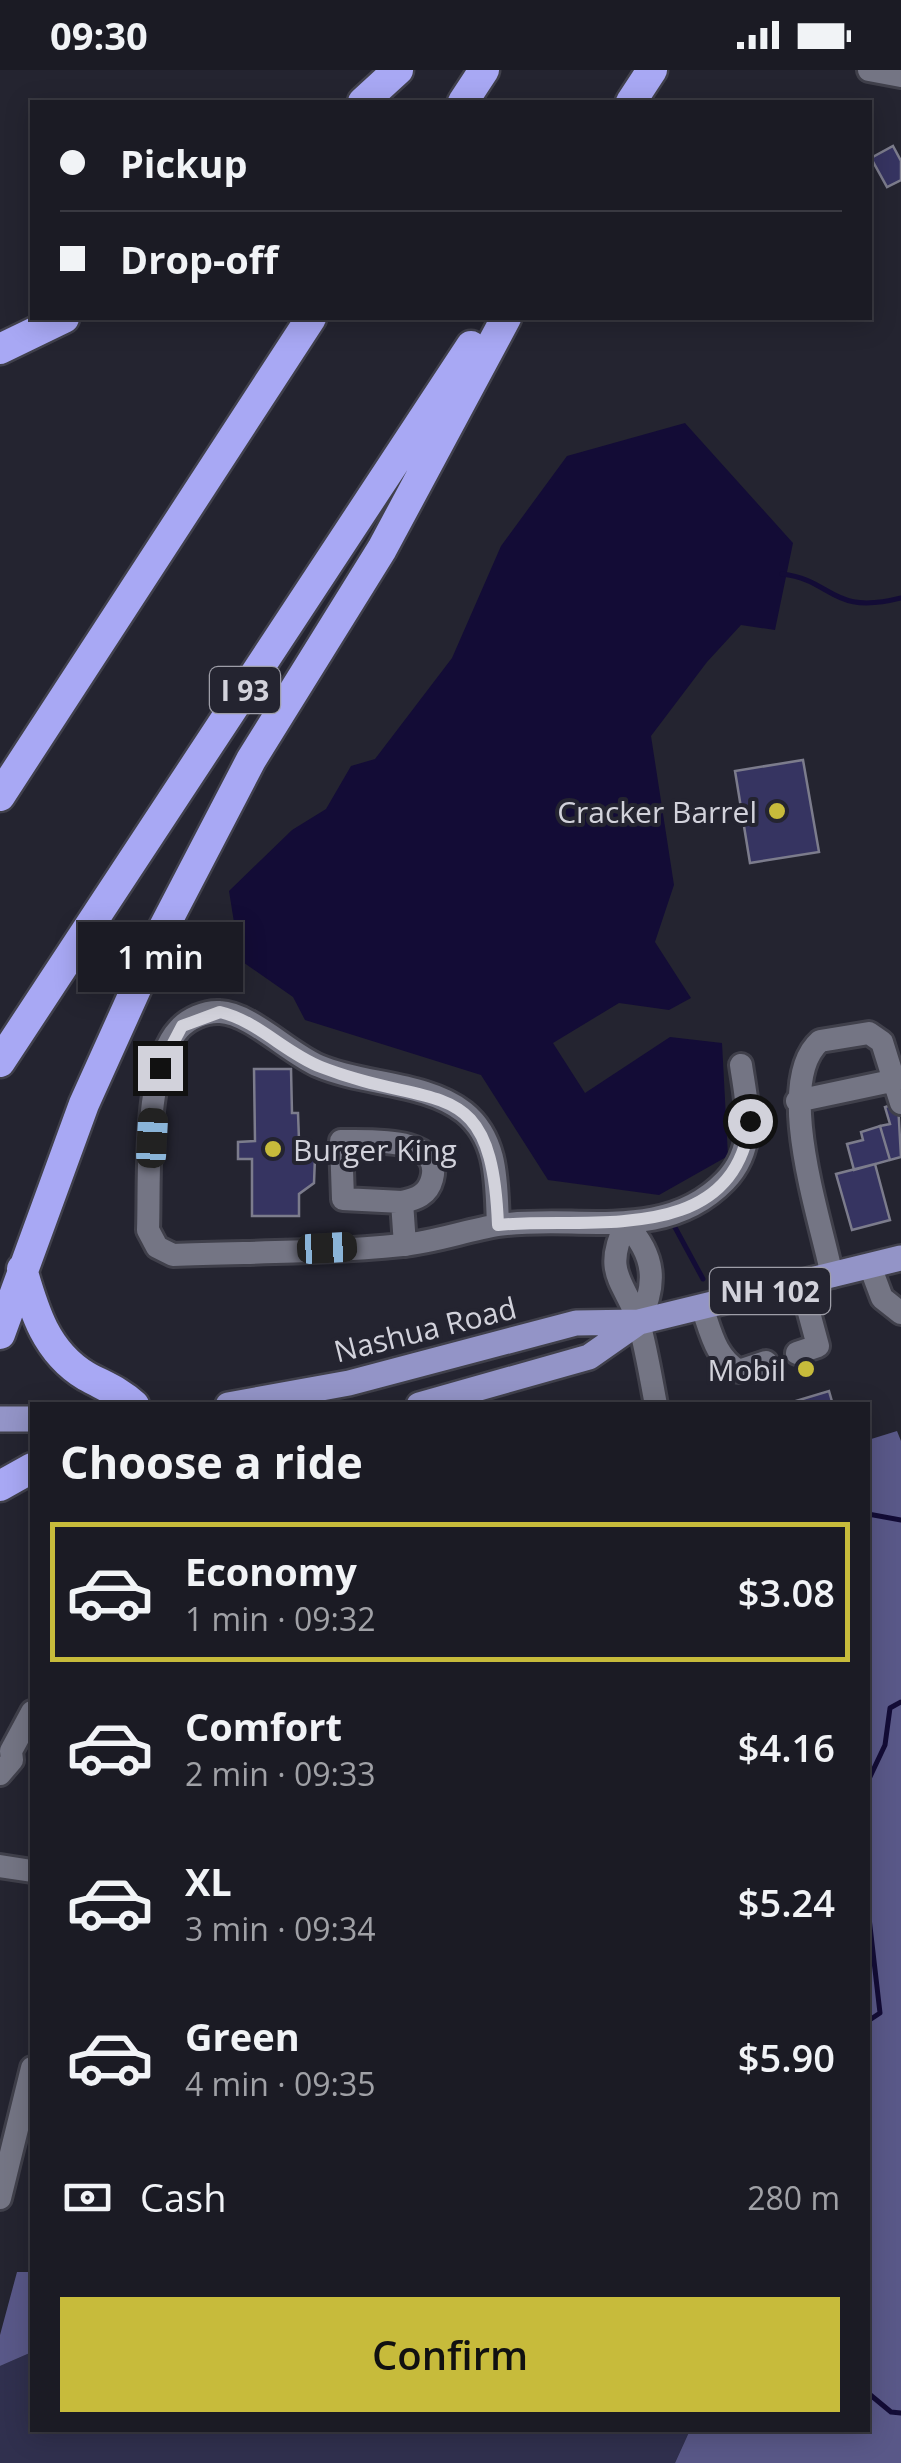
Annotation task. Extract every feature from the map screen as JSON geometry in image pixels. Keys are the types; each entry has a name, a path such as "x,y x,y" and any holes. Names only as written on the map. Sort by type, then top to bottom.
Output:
{"highway":[{"path":"366,100 398,70"},
{"path":"464,100 484,70"},
{"path":"632,100 652,70"},
{"path":"0,349 60,320"},
{"path":"0,796 310,320"},
{"name":"I 93","path":"0,1062 489,320"},
{"path":"0,1334 84,1104 164,929 251,760 382,549 505,320"},
{"path":"22,1268 37,1318 56,1350 76,1369 115,1388 131,1402"},
{"path":"0,1486 30,1468"}],"main road":[{"name":"Nashua Road","path":"245,1402 350,1384 576,1324 639,1322 901,1258"},
{"name":"Nashua Road","path":"429,1402 589,1356 639,1322"},
{"path":"0,1419 30,1419"},
{"path":"0,1465 30,1467"}],"street":[{"path":"870,70 901,76"},
{"path":"498,1225 487,1140 463,1112 442,1100 323,1068 232,1014 207,1013 182,1026 164,1051 154,1107 148,1230 157,1247 173,1256 404,1245 498,1225 626,1224 685,1208 726,1180 747,1143 750,1121 741,1065"},
{"path":"797,1101 898,1091 882,1042 869,1034 820,1041 808,1056 797,1101 832,1276"},
{"path":"402,1202 404,1245"},
{"path":"626,1224 644,1242 653,1292 639,1322 655,1402"},
{"path":"870,1266 882,1298 901,1313"},
{"path":"798,1353 818,1346 801,1283"},
{"path":"702,1307 719,1354 728,1364 739,1371 766,1362"},
{"path":"15,1768 12,1751 30,1716"},
{"path":"0,1866 30,1871"},
{"path":"0,2198 30,2076"}],"shaded area":[{"path":"685,423 793,543 775,630 741,625 707,662 651,736 674,885 655,942 691,998 669,1010 619,1003 553,1043 585,1093 670,1037 722,1043 728,1156 659,1195 548,1180 481,1075 305,1020 293,997 240,960 229,891 292,830 326,809 351,766 375,759 452,658 501,546 567,456"},
{"path":"897,1431 901,1441 901,2463 675,2463 689,2432 870,2432 870,1439"},
{"path":"17,2272 30,2272 30,2353 0,2366 0,2335"},
{"path":"30,2353 30,2432 689,2432 675,2463 0,2463 0,2366"}],"building":[{"path":"893,146 901,161 901,180 887,187 872,157"},
{"name":"Cracker Barrel","path":"803,760 819,852 750,863 735,771"},
{"name":"Burger King","path":"254,1069 291,1069 292,1113 298,1113 299,1140 315,1157 314,1183 299,1194 299,1216 252,1216 252,1159 238,1159 238,1142 255,1141"},
{"path":"898,1103 901,1157 890,1160 880,1126 890,1124 885,1107"},
{"path":"880,1126 890,1160 854,1170 847,1144 863,1140 861,1132"},
{"path":"875,1164 890,1220 852,1230 836,1174"},
{"path":"829,1391 832,1402 792,1402"}],"waterway":[{"path":"782,574 799,577 860,603 901,598"},
{"path":"671,1220 703,1279"},
{"path":"870,1514 901,1520"},
{"path":"870,1777 885,1745 890,1708 901,1702"},
{"path":"870,1926 880,2013 870,2020"},
{"path":"870,2395 891,2412 901,2413"}],"place":[{"name":"Cracker Barrel","path":"777,811"},
{"name":"Burger King","path":"273,1149"},
{"name":"Mobil","path":"806,1369"}],"route":[{"path":"160,1068 164,1051 182,1026 207,1013 220,1012 249,1022 323,1068 442,1100 463,1112 487,1140 496,1183 498,1225 626,1224 685,1208 726,1180 747,1143 750,1121"}]}
